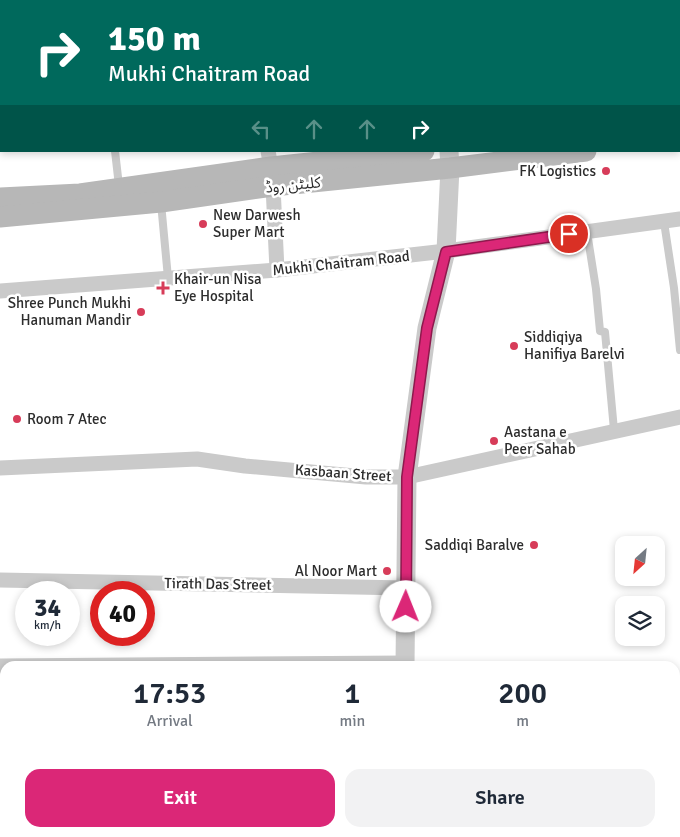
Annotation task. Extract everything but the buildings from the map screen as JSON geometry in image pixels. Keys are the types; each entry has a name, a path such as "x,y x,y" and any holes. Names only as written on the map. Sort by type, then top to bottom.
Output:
{"main road":[{"name":"کلیٹن روڈ","path":"0,198 80,194 119,187 415,152"},
{"name":"کلیٹن روڈ","path":"0,217 161,202 271,168 571,152"}],"street":[{"path":"405,661 407,477 427,328 446,252 449,160"},
{"path":"271,168 277,270"},
{"name":"Mukhi Chaitram Road","path":"0,291 277,270 446,252 680,219"},
{"name":"Kasbaan Street","path":"0,468 198,459 245,466 366,477 407,477 680,417"},
{"name":"Tirath Das Street","path":"0,580 406,588"}],"lane":[{"path":"115,152 119,187"},
{"path":"161,202 168,278"},
{"path":"664,222 674,288 680,350"},
{"path":"587,232 596,289 600,331 604,332 614,430"}],"place":[{"name":"FK Logistics","path":"606,171"},
{"name":"New Darwesh Super Mart","path":"203,224"},
{"name":"Khair-un Nisa Eye Hospital","path":"163,288"},
{"name":"Shree Punch Mukhi Hanuman Mandir","path":"141,312"},
{"name":"Siddiqiya Hanifiya Barelvi","path":"514,346"},
{"name":"Room 7 Atec","path":"17,419"},
{"name":"Aastana e Peer Sahab","path":"494,441"},
{"name":"Saddiqi Baralve","path":"534,545"},
{"name":"Al Noor Mart","path":"387,571"}],"route":[{"path":"406,607 407,477 427,328 446,252 569,234"}]}
